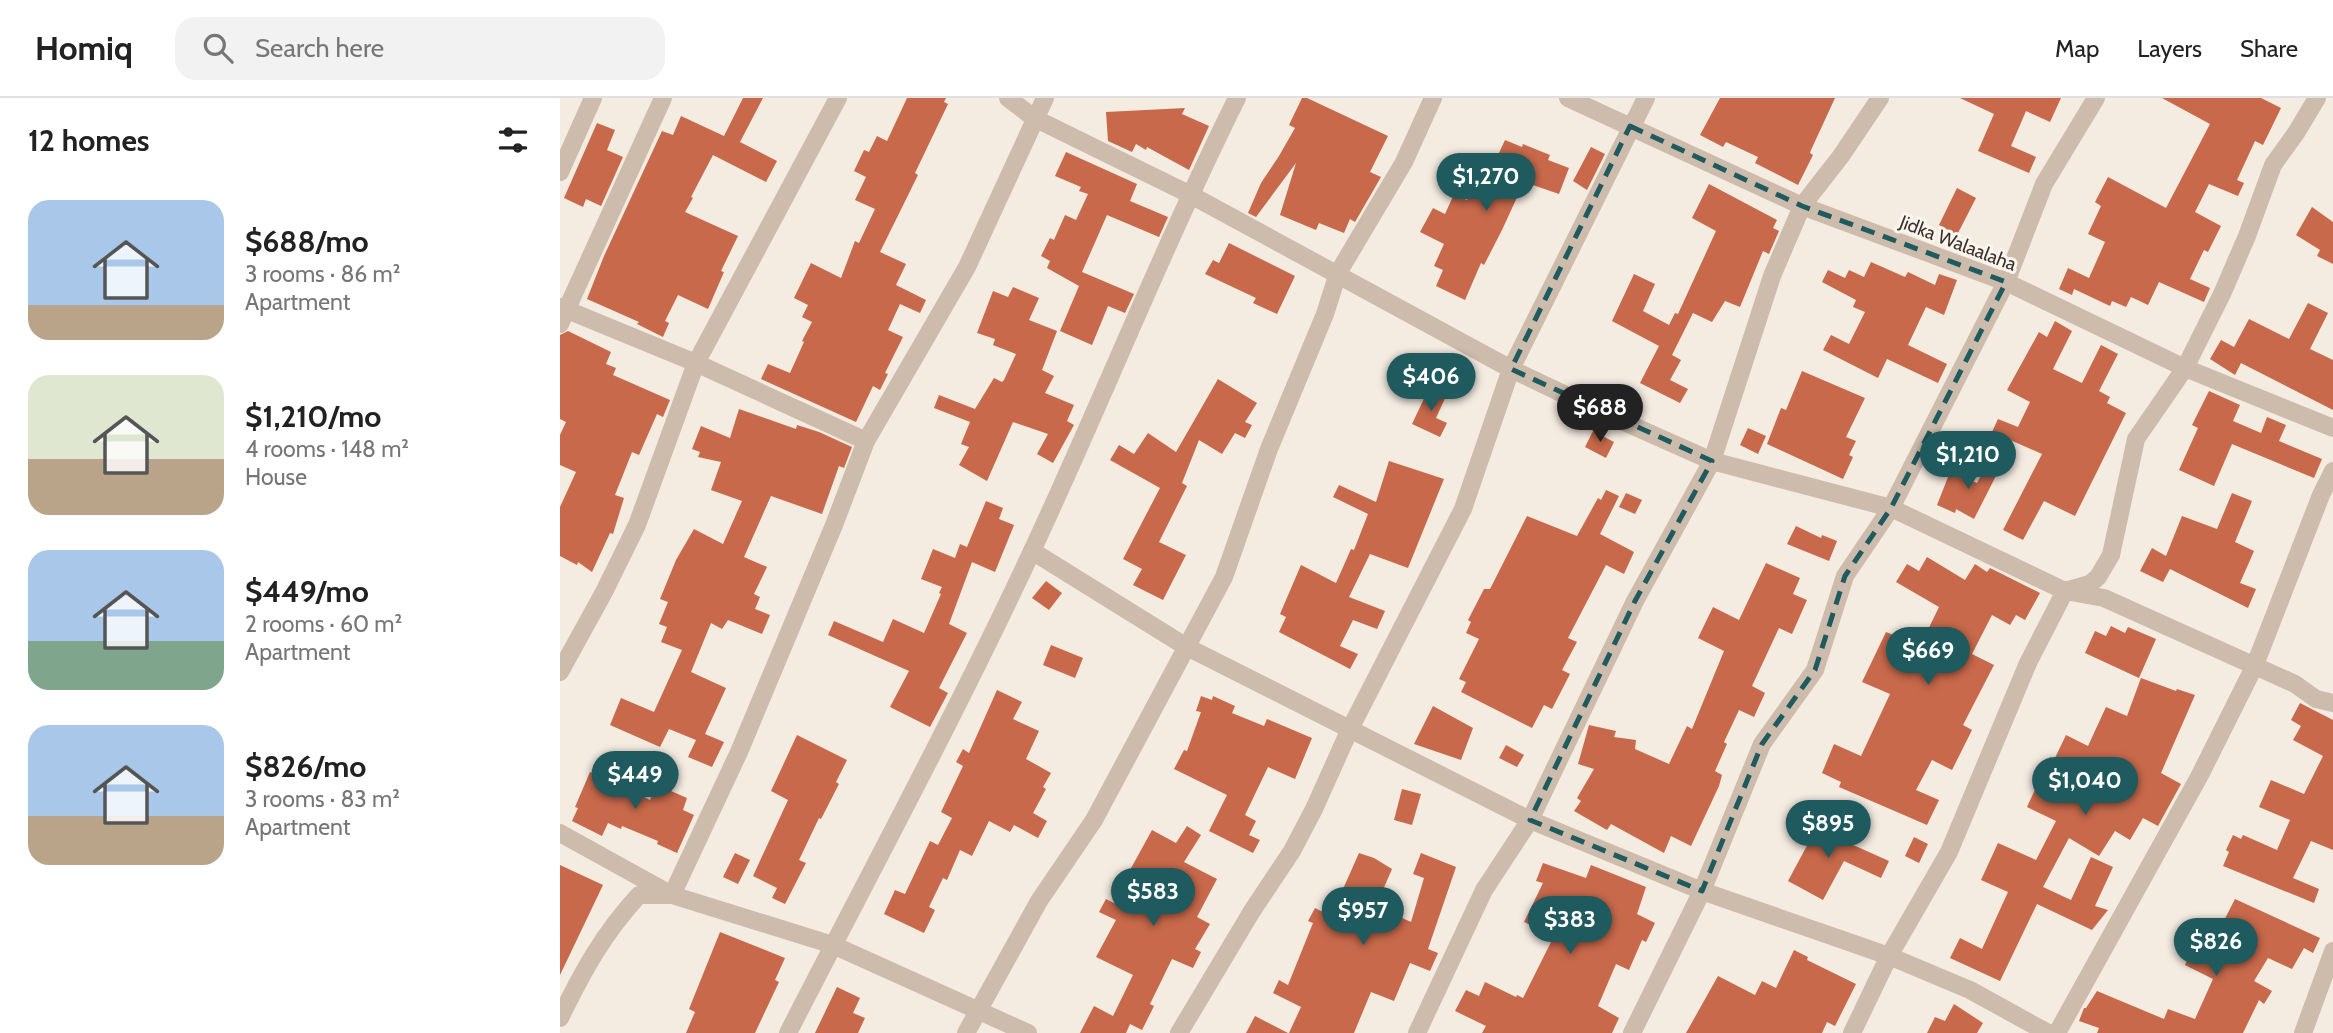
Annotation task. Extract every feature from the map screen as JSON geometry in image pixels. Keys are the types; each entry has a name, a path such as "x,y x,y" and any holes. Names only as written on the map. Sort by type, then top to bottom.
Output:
{"street":[{"path":"560,172 593,98"},
{"path":"663,98 562,313 696,363 866,441"},
{"path":"560,672 638,525 696,363 838,98"},
{"path":"1008,98 1034,118 1189,194 1511,369 1595,410 1712,461 1891,508 2065,591 2104,598 2295,684 2316,699 2333,703"},
{"path":"672,895 740,752 866,441 967,267 1045,98"},
{"path":"788,1033 974,672 1117,363 1189,194 1237,98"},
{"path":"966,1033 1039,901 1094,820 1224,577 1269,449 1320,326 1338,273 1404,162 1433,98"},
{"name":"Jidka Walaalaha","path":"1568,98 1802,206 2006,282 2185,368 2333,428"},
{"path":"1179,1033 1252,911 1292,851 1314,809 1350,729 1463,509 1511,369 1646,98"},
{"path":"1417,1033 1484,890 1530,820 1635,601 1712,461 1772,276 1802,206 1880,98"},
{"path":"1632,1033 1702,891 1762,744 1815,670 1845,576 1891,508 2006,282 2044,184 2096,98"},
{"path":"1852,1033 1889,956 1949,852 2028,663 2065,591 2090,584 2103,570 2111,555 2136,439 2185,368 2227,282 2273,165 2317,98"},
{"path":"2057,1033 2193,787 2255,665 2321,495 2333,471"},
{"path":"1032,551 1185,646 1530,820 1702,891 1889,956 1970,990 2048,1033"},
{"path":"560,833 672,895 834,945 1028,1033"},
{"path":"560,1018 582,972 614,922 639,895 672,895"},
{"path":"2303,1033 2333,951"}],"highlighted area":[{"path":"1630,126 1802,206 2006,282 1891,508 1845,576 1815,670 1762,744 1702,891 1530,820 1635,601 1712,461 1511,369"}],"building":[{"path":"743,98 763,98 740,142 777,161 766,182 713,155 691,197 693,198 685,212 738,236 721,271 724,272 708,309 678,295 665,321 669,323 663,337 637,324 639,322 587,299 662,131 673,135 681,116 724,136"},
{"path":"907,98 946,98 944,102 948,104 915,173 918,175 880,252 906,264 896,285 926,300 920,313 900,304 888,330 903,337 885,373 888,374 880,390 873,386 856,422 761,379 768,364 790,373 804,342 802,341 812,322 802,317 808,305 794,298 811,263 841,278 855,241 859,243 875,209 855,200 866,177 854,171 864,150 869,152 877,136 887,141"},
{"path":"1302,98 1388,136 1370,172 1381,177 1355,222 1350,219 1344,233 1319,223 1316,230 1280,215 1296,163 1256,217 1248,213 1261,183 1295,128 1289,125"},
{"path":"1720,98 1835,98 1798,185 1755,163 1758,157 1726,142 1723,147 1700,135"},
{"path":"1960,98 2061,98 2050,122 2026,111 2011,146 2036,157 2029,173 1978,151 1994,114"},
{"path":"2162,98 2261,98 2281,108 2263,145 2255,141 2237,180 2244,183 2238,196 2209,184 2195,212 2221,226 2208,252 2204,250 2190,279 2210,288 2204,302 2159,282 2148,305 2131,297 2126,307 2112,301 2110,306 2074,289 2072,295 2059,289 2068,268 2089,278 2105,242 2088,234 2101,206 2095,202 2108,177 2166,208 2210,124"},
{"path":"1185,108 1182,114 1209,126 1189,170 1147,147 1146,150 1136,144 1132,152 1108,141 1106,112"},
{"path":"597,123 615,130 607,150 623,157 601,206 586,199 583,207 564,198"},
{"path":"1505,140 1550,155 1548,160 1569,168 1559,194 1524,182 1484,265 1481,263 1465,300 1436,286 1443,270 1434,266 1444,244 1420,232 1433,208 1445,214 1454,194 1467,200 1483,162 1493,166"},
{"path":"1591,147 1605,154 1587,190 1573,181"},
{"path":"1066,152 1137,184 1130,201 1168,217 1159,237 1107,215 1082,272 1134,294 1125,313 1108,306 1092,345 1060,331 1079,286 1047,268 1050,261 1041,256 1050,238 1054,240 1065,215 1076,220 1088,194 1079,191 1081,187 1055,176"},
{"path":"1709,184 1777,220 1773,228 1779,231 1769,254 1763,251 1740,307 1725,301 1712,322 1693,313 1672,355 1681,360 1670,380 1688,389 1680,403 1640,383 1659,346 1612,321 1634,274 1655,284 1643,311 1669,325 1675,313 1678,314 1716,231 1692,218"},
{"path":"1957,188 1976,198 1957,235 1939,225"},
{"path":"2312,207 2333,222 2333,264 2317,256 2320,250 2296,235"},
{"path":"1229,243 1295,276 1277,314 1253,303 1256,298 1205,274 1213,260 1219,263"},
{"path":"1871,262 1905,277 1908,272 1935,285 1939,274 1957,280 1944,315 1926,307 1908,345 1947,364 1938,383 1887,359 1878,378 1823,350 1831,335 1849,344 1865,312 1853,307 1856,300 1822,282 1828,270 1845,278 1849,270 1864,277"},
{"path":"1013,287 1039,298 1029,320 1057,331 1042,370 1054,376 1045,393 1074,405 1067,421 1074,425 1053,463 1037,454 1048,434 1013,422 987,481 959,465 969,447 961,444 970,422 934,408 939,395 975,409 994,378 1002,382 1004,380 1016,354 993,345 995,339 977,333 993,291 1008,297"},
{"path":"2308,303 2328,313 2310,349 2333,360 2333,410 2241,363 2235,375 2210,359 2221,340 2234,347 2249,319 2289,339"},
{"path":"2055,321 2072,331 2053,369 2082,383 2101,345 2118,354 2099,391 2110,397 2107,403 2126,413 2075,516 2044,501 2023,540 2003,530 2042,454 1992,432 1998,419 2018,427 2030,402 2007,390 2039,332 2047,337"},
{"path":"568,331 611,352 606,364 616,368 613,375 670,400 663,417 657,414 639,455 632,452 615,495 624,498 613,534 610,533 592,572 578,562 577,565 560,556 560,507 576,472 560,465 560,435 566,422 560,419 560,335"},
{"path":"1802,371 1865,398 1846,437 1856,441 1849,455 1853,457 1843,479 1767,444 1781,408 1786,410"},
{"path":"1218,379 1257,403 1245,422 1252,425 1245,438 1235,433 1222,454 1199,440 1182,483 1187,486 1159,542 1186,555 1163,600 1133,585 1142,569 1123,559 1160,488 1110,460 1119,445 1134,454 1148,433 1176,452"},
{"path":"1430,386 1447,394 1436,418 1447,423 1440,437 1412,424"},
{"path":"2209,391 2240,405 2233,421 2261,433 2267,417 2286,425 2279,441 2322,459 2314,478 2232,444 2214,486 2179,470 2198,428 2192,425"},
{"path":"739,409 796,429 797,425 819,432 852,447 844,468 839,466 822,514 771,496 744,557 767,567 754,594 760,597 755,609 770,615 762,634 728,620 722,629 711,623 691,672 726,688 705,734 724,742 712,767 688,757 696,740 669,729 660,747 610,725 621,698 654,712 682,650 661,642 667,627 659,624 668,602 660,599 676,560 694,529 723,544 742,501 711,490 721,462 698,457 700,452 692,449 701,426 730,438"},
{"path":"1748,428 1766,436 1758,454 1740,445"},
{"path":"1593,431 1614,442 1606,458 1585,447"},
{"path":"1990,458 2002,464 1974,519 1956,509 1955,513 1937,505 1950,472 1977,483"},
{"path":"1389,461 1444,479 1408,568 1370,554 1349,597 1385,611 1377,629 1353,620 1340,646 1358,654 1350,669 1279,632 1286,617 1280,614 1301,565 1336,583 1351,549 1354,550 1368,514 1333,497 1339,485 1376,502"},
{"path":"1606,490 1619,496 1600,534 1634,552 1624,574 1606,565 1568,638 1577,642 1562,670 1570,674 1552,709 1544,705 1532,728 1461,692 1466,682 1459,679 1479,639 1466,633 1471,622 1468,620 1484,589 1490,589 1527,516 1577,536 1598,498 1601,500"},
{"path":"1626,493 1642,500 1635,514 1619,507"},
{"path":"2232,493 2252,501 2235,542 2254,551 2240,583 2256,589 2248,608 2170,569 2163,582 2140,571 2152,548 2166,556 2182,516 2217,529"},
{"path":"986,501 1003,508 999,519 1014,525 995,572 972,562 949,624 967,633 939,688 948,693 930,727 890,707 909,671 828,635 834,621 883,642 893,619 924,633 942,587 921,579 933,549 955,558 960,544 967,547"},
{"path":"1796,526 1821,538 1822,535 1837,541 1829,561 1787,544"},
{"path":"1927,557 1965,580 1975,564 1987,572 1990,568 2040,593 2025,620 2016,615 2010,625 1992,615 1972,654 1994,665 1963,725 1972,730 1952,770 1932,760 1916,790 1939,800 1927,825 1839,787 1841,782 1822,773 1834,744 1861,756 1890,694 1862,682 1886,632 1901,638 1903,635 1921,644 1939,607 1896,582 1907,564 1919,571"},
{"path":"1766,563 1800,578 1793,594 1807,600 1792,634 1779,628 1752,686 1765,693 1754,717 1739,710 1724,742 1727,744 1715,771 1722,775 1719,786 1691,846 1671,836 1664,853 1611,824 1607,830 1574,811 1581,801 1577,798 1594,769 1578,764 1589,725 1616,731 1614,737 1636,740 1635,749 1669,764 1687,726 1692,729 1724,651 1698,638 1713,607 1739,620"},
{"path":"1046,581 1062,593 1049,610 1032,598"},
{"path":"2111,626 2125,633 2128,627 2156,639 2139,678 2085,653 2095,631 2106,636"},
{"path":"1051,645 1083,658 1075,678 1043,665"},
{"path":"2141,678 2195,695 2161,773 2181,784 2158,826 2143,818 2130,840 2115,831 2099,856 2069,838 2043,887 2071,900 2091,857 2113,867 2095,906 2108,910 2092,930 2037,904 2000,981 1950,958 1960,938 1982,949 2008,892 1981,880 1998,843 2036,860 2056,821 2027,807 2050,757 2054,760 2066,735 2088,746 2106,707 2127,716"},
{"path":"997,690 1022,702 1013,719 1039,731 1026,759 1051,773 1033,813 1047,821 1038,838 1014,825 1010,832 989,821 972,856 960,850 947,880 943,878 929,907 935,910 924,933 884,914 895,890 905,894 930,841 938,845 952,818 941,812 963,766 956,762 963,749 969,753"},
{"path":"1201,696 1212,700 1213,696 1235,706 1232,713 1264,726 1267,719 1312,738 1295,779 1268,767 1245,815 1256,821 1249,835 1260,840 1253,853 1209,831 1227,795 1174,769 1184,750 1187,751 1201,712 1196,711"},
{"path":"2300,703 2333,720 2333,850 2311,841 2293,878 2319,889 2314,903 2223,866 2233,835 2241,839 2243,835 2277,850 2290,820 2259,807 2271,780 2304,794 2323,756 2293,740 2301,726 2291,720"},
{"path":"1433,706 1473,728 1461,760 1414,744"},
{"path":"797,735 847,760 836,782 839,784 799,860 806,863 785,904 772,898 777,888 753,876 788,800 771,791"},
{"path":"1506,745 1524,755 1517,767 1499,758"},
{"path":"590,772 612,781 611,784 641,799 642,796 650,800 661,773 676,780 671,791 687,798 683,810 694,815 677,853 657,844 658,841 622,826 621,829 608,823 602,836 572,821"},
{"path":"1402,789 1421,794 1412,825 1394,820"},
{"path":"1793,818 1889,861 1881,878 1844,861 1823,900 1788,881 1810,840 1787,830"},
{"path":"1187,826 1201,835 1184,862 1217,879 1197,917 1210,924 1195,949 1201,952 1193,968 1172,959 1150,1004 1154,1006 1142,1030 1130,1024 1126,1033 1080,1033 1094,1006 1113,1016 1133,975 1096,957 1116,920 1099,912 1106,899 1116,904 1118,899 1125,902 1141,876 1130,870 1152,830 1176,843"},
{"path":"1914,837 1928,844 1919,863 1905,856"},
{"path":"735,853 750,860 738,884 723,877"},
{"path":"1359,853 1392,869 1376,906 1411,922 1424,878 1413,874 1421,853 1456,867 1428,949 1438,953 1430,971 1410,963 1394,1001 1371,992 1354,1033 1289,1033 1301,1007 1273,993 1279,980 1288,985 1313,923 1308,921 1315,908 1331,916"},
{"path":"1543,863 1586,878 1591,865 1646,887 1637,914 1655,923 1646,942 1642,940 1629,970 1616,964 1598,1006 1619,1018 1612,1033 1482,1033 1486,1026 1455,1011 1466,990 1479,996 1485,982 1523,998 1554,936 1524,922 1543,883 1536,881"},
{"path":"560,865 603,885 560,975"},
{"path":"2235,899 2320,938 2313,953 2304,948 2292,969 2268,958 2254,981 2272,991 2264,1004 2259,1000 2243,1033 2097,1033 2099,1028 2079,1021 2084,1008 2097,991 2164,1019 2168,1009 2195,1019 2213,979 2185,965 2191,951 2201,956 2213,932 2217,934"},
{"path":"720,932 785,958 775,980 779,982 755,1033 686,1033 695,1012 689,1009"},
{"path":"1794,950 1808,957 1807,960 1856,984 1835,1026 1827,1022 1822,1033 1686,1033 1718,976 1755,995 1762,981 1776,988"},
{"path":"837,987 860,998 853,1013 865,1018 858,1033 815,1033"},
{"path":"1954,1004 1983,1023 1977,1033 1927,1033 1935,1017 1945,1021"},
{"path":"1255,1016 1288,1033 1246,1033"}]}
